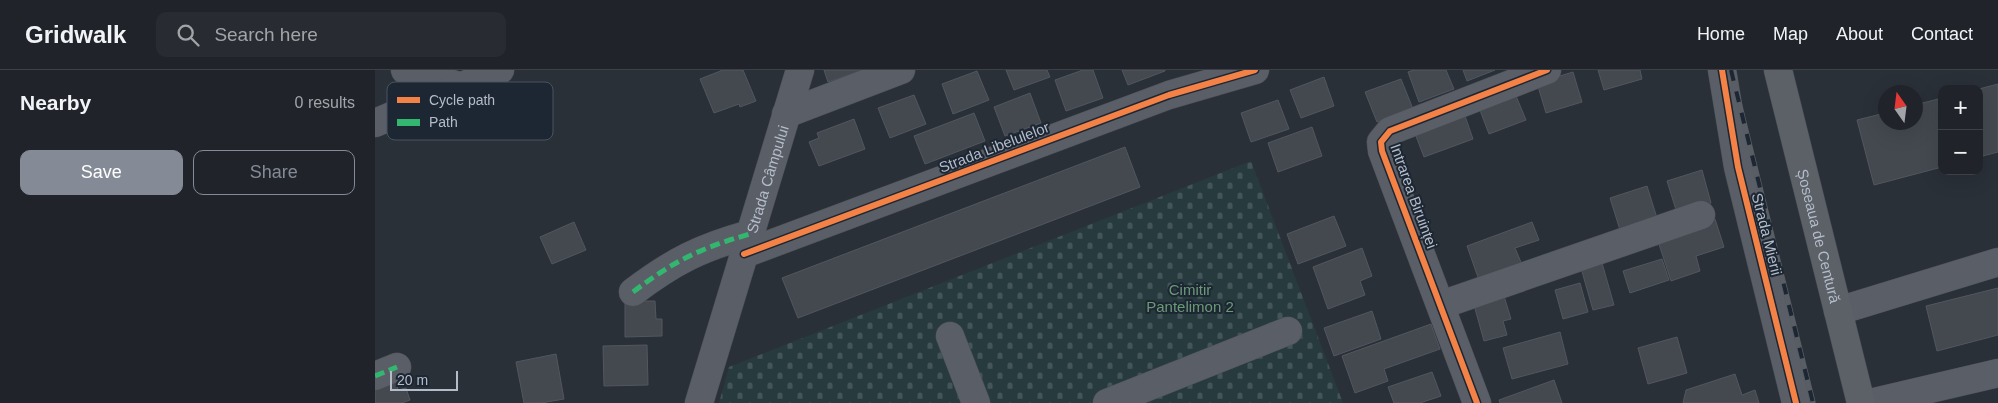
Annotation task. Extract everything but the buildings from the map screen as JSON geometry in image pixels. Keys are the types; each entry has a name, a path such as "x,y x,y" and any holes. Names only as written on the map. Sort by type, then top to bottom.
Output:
{"main road":[{"name":"Șoseaua de Centură","path":"1778,70 1861,403"}],"street":[{"path":"405,70 446,82"},
{"path":"469,82 500,70"},
{"name":"Strada Câmpului","path":"699,403 800,70"},
{"path":"786,114 901,70"},
{"name":"Strada Libelulelor","path":"633,292 662,270 695,252 747,244 1169,95 1255,70"},
{"name":"Intrarea Biruinței","path":"1477,403 1381,151 1381,142 1389,131 1547,70"},
{"name":"Strada Mierii","path":"1722,70 1737,167 1796,403"},
{"path":"375,123 387,118"},
{"path":"1441,306 1701,215"},
{"path":"1838,311 1998,262"},
{"path":"1107,403 1288,331"},
{"path":"950,336 975,403"},
{"path":"1870,403 1998,373"}],"green space":[{"name":"Cimitir Pantelimon 2","path":"1251,161 1343,403 719,403 729,367"}],"railway":[{"path":"1731,70 1813,403"}],"marked path":[{"path":"633,292 675,264 702,250 750,234"},
{"path":"375,376 397,367"}],"cycle path":[{"path":"744,254 1169,95 1255,70"},
{"path":"1477,403 1382,151 1381,142 1390,131 1547,70"},
{"path":"1722,70 1738,167 1796,403"}]}
